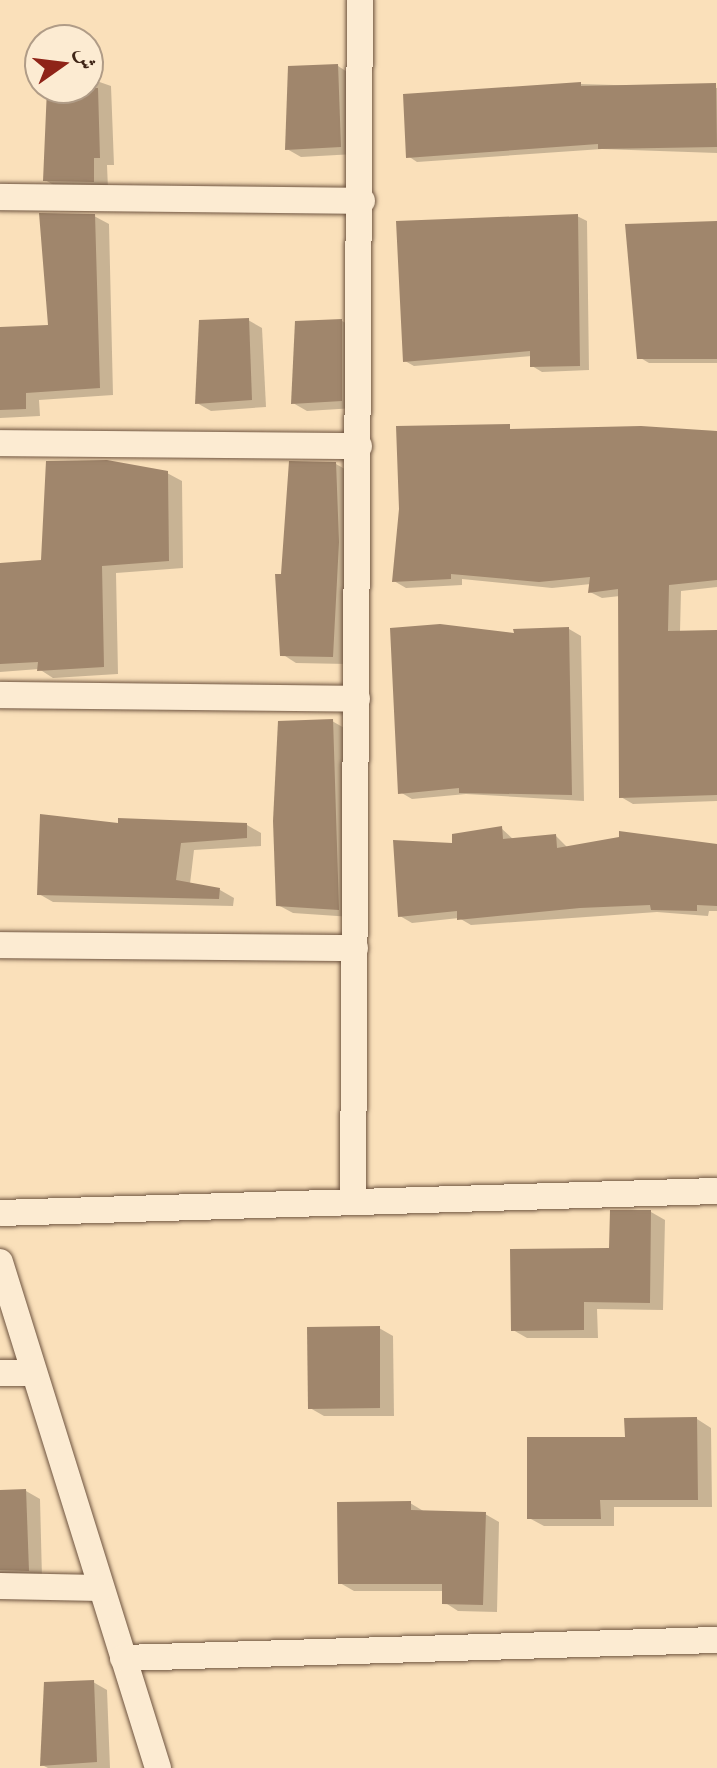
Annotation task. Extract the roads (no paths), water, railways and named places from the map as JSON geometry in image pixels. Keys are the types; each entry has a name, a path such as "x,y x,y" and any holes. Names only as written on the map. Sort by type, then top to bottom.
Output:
{"street":[{"path":"353,1200 362,201 360,0"},
{"path":"0,197 362,201"},
{"path":"0,443 359,446"},
{"path":"0,695 357,699"},
{"path":"0,945 355,948"},
{"path":"0,1213 717,1191"},
{"path":"0,1262 158,1768"},
{"path":"0,1373 34,1373"},
{"path":"0,1586 100,1588"},
{"path":"123,1658 717,1640"}]}
